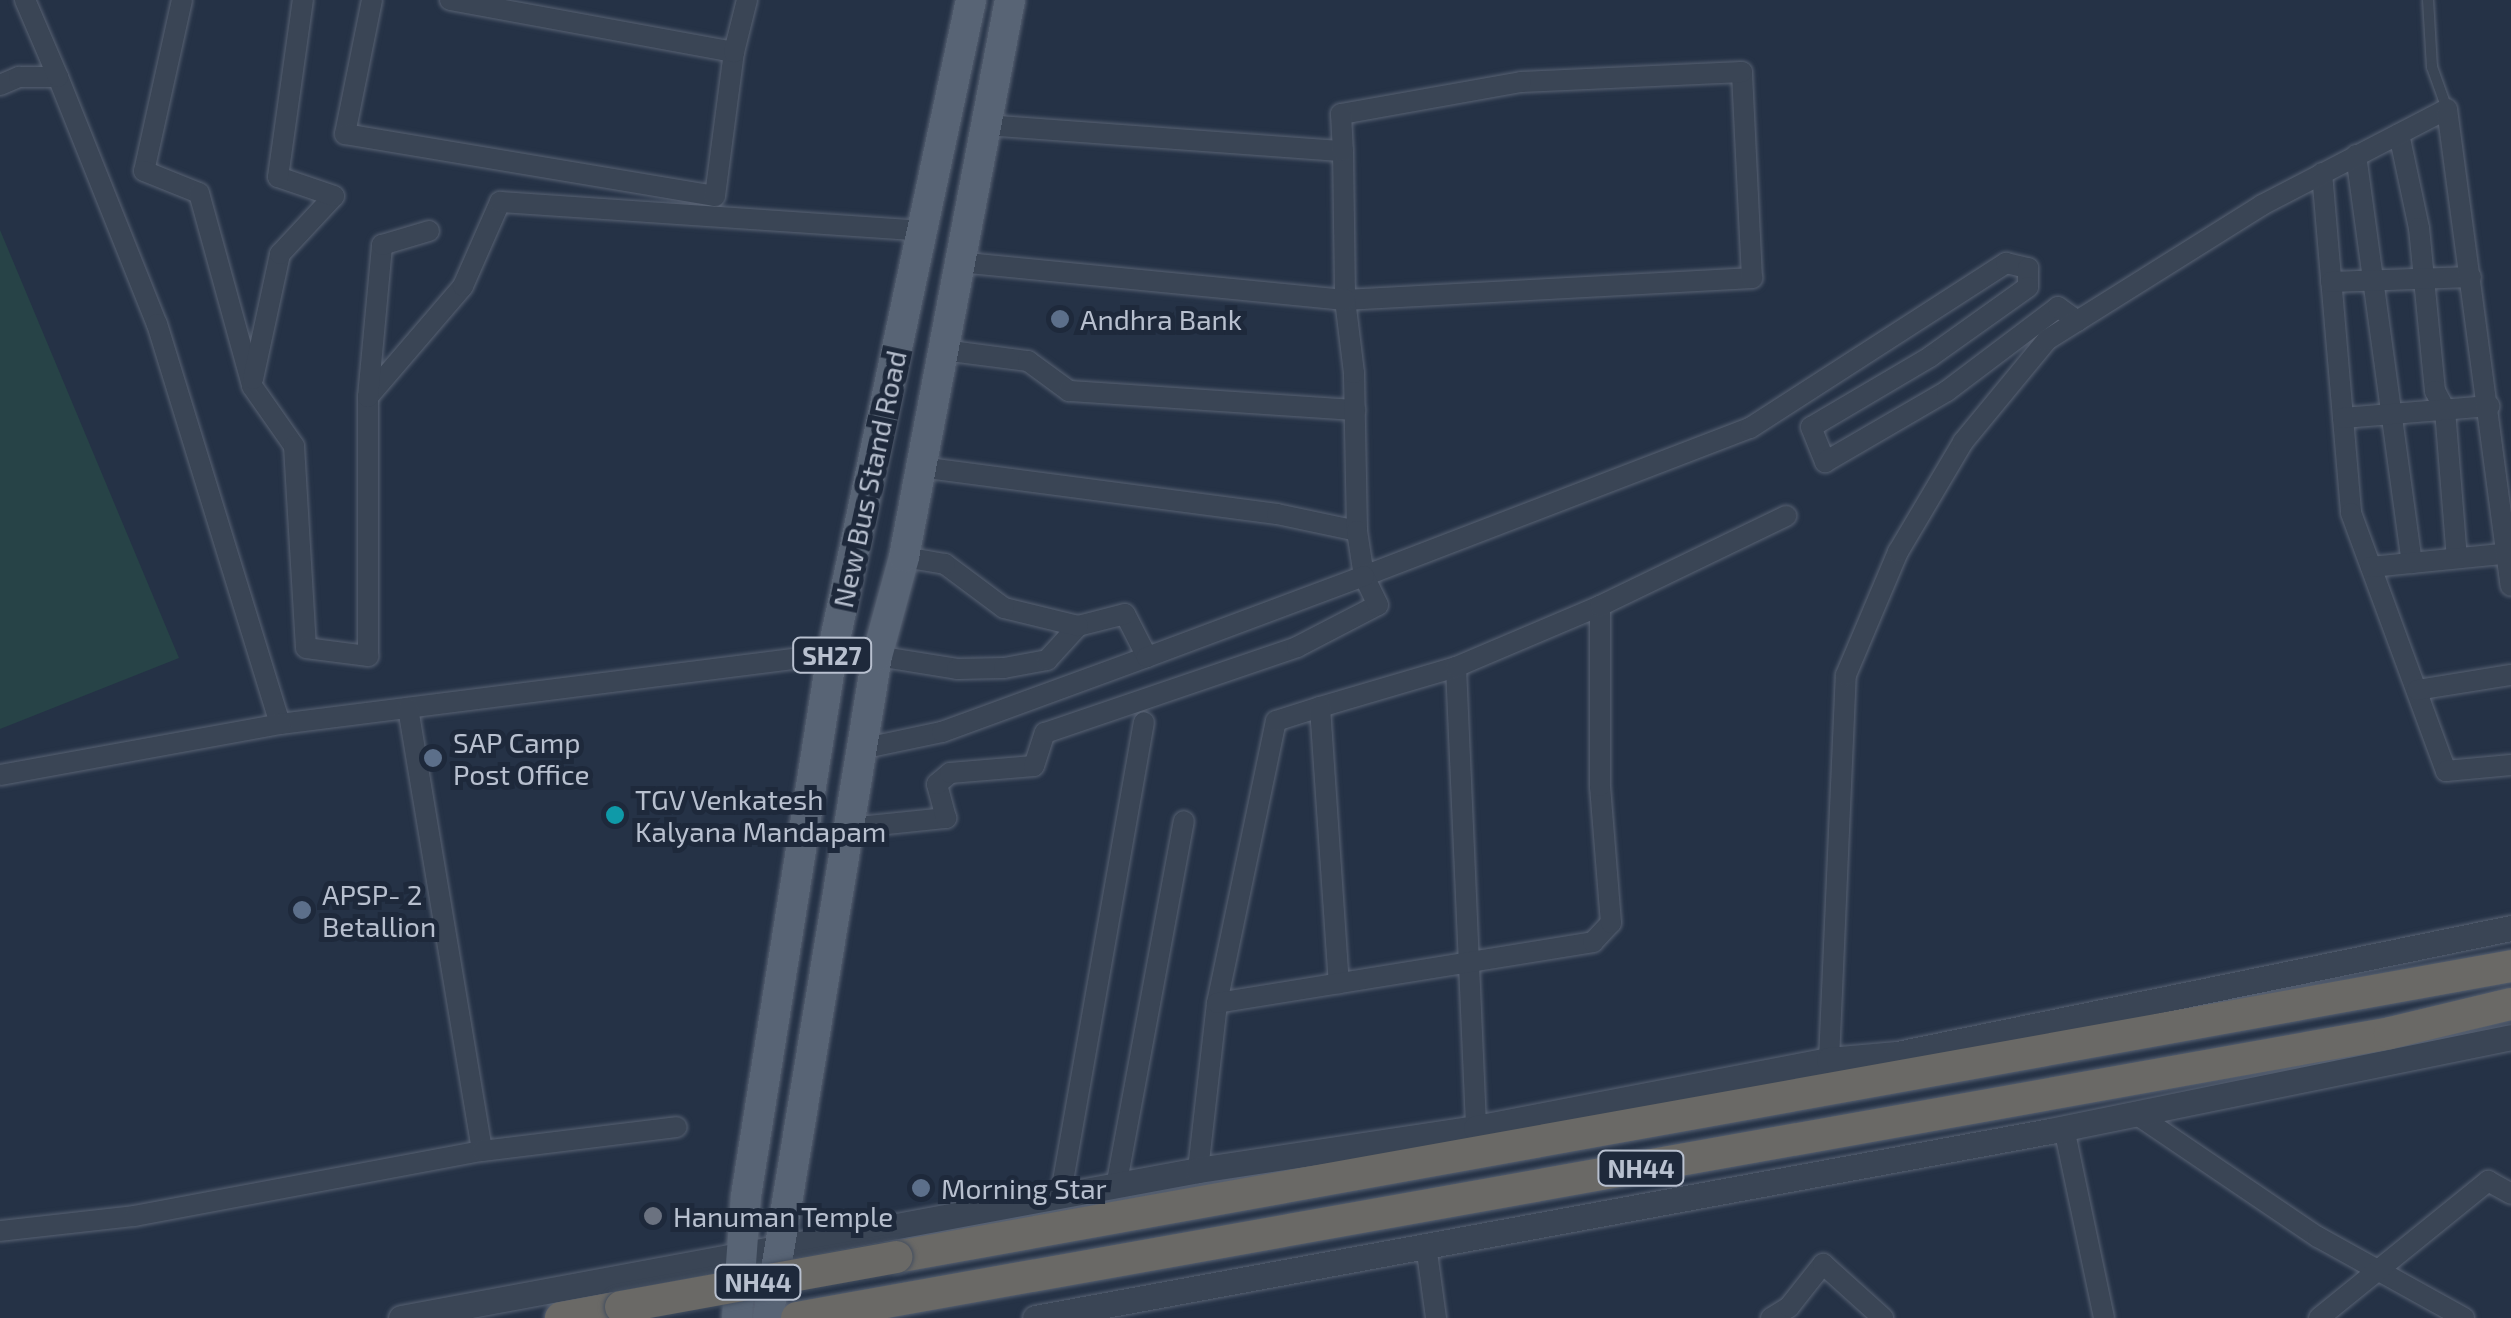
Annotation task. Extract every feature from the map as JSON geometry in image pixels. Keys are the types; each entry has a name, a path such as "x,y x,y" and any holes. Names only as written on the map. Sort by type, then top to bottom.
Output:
{"highway":[{"name":"NH44","path":"561,1318 2511,966"},
{"name":"NH44","path":"797,1318 2390,1033 2511,1004"}],"main road":[{"name":"New Bus Stand Road","path":"737,1318 741,1257 832,654 971,0"},
{"name":"New Bus Stand Road","path":"777,1251 878,656 904,557 1010,0"},
{"name":"SH27","path":"768,1318 777,1251"}],"street":[{"path":"25,0 157,324 280,724"},
{"path":"182,0 144,171 198,193 252,386 294,446 306,648 368,656 368,397 382,245 429,231"},
{"path":"252,386 280,254 334,196 278,177 303,0"},
{"path":"372,0 345,134 715,196 734,52 747,0"},
{"path":"450,0 734,52"},
{"path":"848,828 946,818 937,784 950,773 1034,766 1044,733 1297,647 1378,605 1364,576 1357,531 1355,410 1345,300 1341,114 1522,82 1742,72 1752,278 1345,300 960,262"},
{"path":"0,86 19,78 58,78"},
{"path":"1829,1060 1846,674 1898,552 1963,442 2048,340 2322,173 2447,109 2490,406 2511,586"},
{"path":"985,126 1343,150"},
{"path":"2399,134 2435,390 2445,410 2457,558"},
{"path":"2356,156 2412,563"},
{"path":"2322,173 2351,513 2446,771 2511,766"},
{"path":"368,397 462,286 500,202 921,231"},
{"path":"861,749 942,732 1750,428 2006,263 2028,268 2028,287 1930,356 1811,427 1826,462 1947,391 2058,307 2078,321"},
{"path":"2331,282 2471,277"},
{"path":"943,350 1028,361 1069,391 1355,410"},
{"path":"2343,418 2490,406"},
{"path":"920,467 1277,514 1357,531"},
{"path":"1198,1170 1217,1003 1276,721 1456,667 1600,606 1786,516"},
{"path":"2372,567 2509,553"},
{"path":"904,557 945,564 1004,608 1078,626 1125,614 1147,657"},
{"path":"1217,1003 1593,942 1612,922 1600,786 1600,606"},
{"path":"878,656 957,669 1004,668 1048,660 1078,626"},
{"path":"0,775 280,724 832,654"},
{"path":"1456,667 1476,1128"},
{"path":"2417,690 2511,675"},
{"path":"408,708 482,1151"},
{"path":"1320,708 1339,983"},
{"path":"1060,1198 1144,722"},
{"path":"1116,1187 1184,821"},
{"path":"401,1318 1198,1170 1476,1128 1829,1060 1897,1054 2511,928"},
{"path":"1035,1318 1086,1313 1426,1245 2064,1128 2511,1037"},
{"path":"2136,1114 2374,1268 2464,1318"},
{"path":"0,1232 134,1216 482,1151 677,1128"},
{"path":"2064,1128 2104,1318"},
{"path":"2319,1318 2374,1268 2488,1181 2511,1194"},
{"path":"1426,1245 1436,1318"},
{"path":"1771,1318 1789,1307 1824,1264 1882,1318"}],"lane":[{"path":"2428,0 2432,67 2447,109"}],"green space":[{"path":"0,230 179,658 0,729"}],"place":[{"name":"Andhra Bank","path":"1060,319"},
{"name":"SAP Camp Post Office","path":"433,758"},
{"name":"TGV Venkatesh Kalyana Mandapam","path":"615,815"},
{"name":"APSP- 2 Betallion","path":"302,910"},
{"name":"Morning Star","path":"921,1188"},
{"name":"Hanuman Temple","path":"653,1216"}]}
